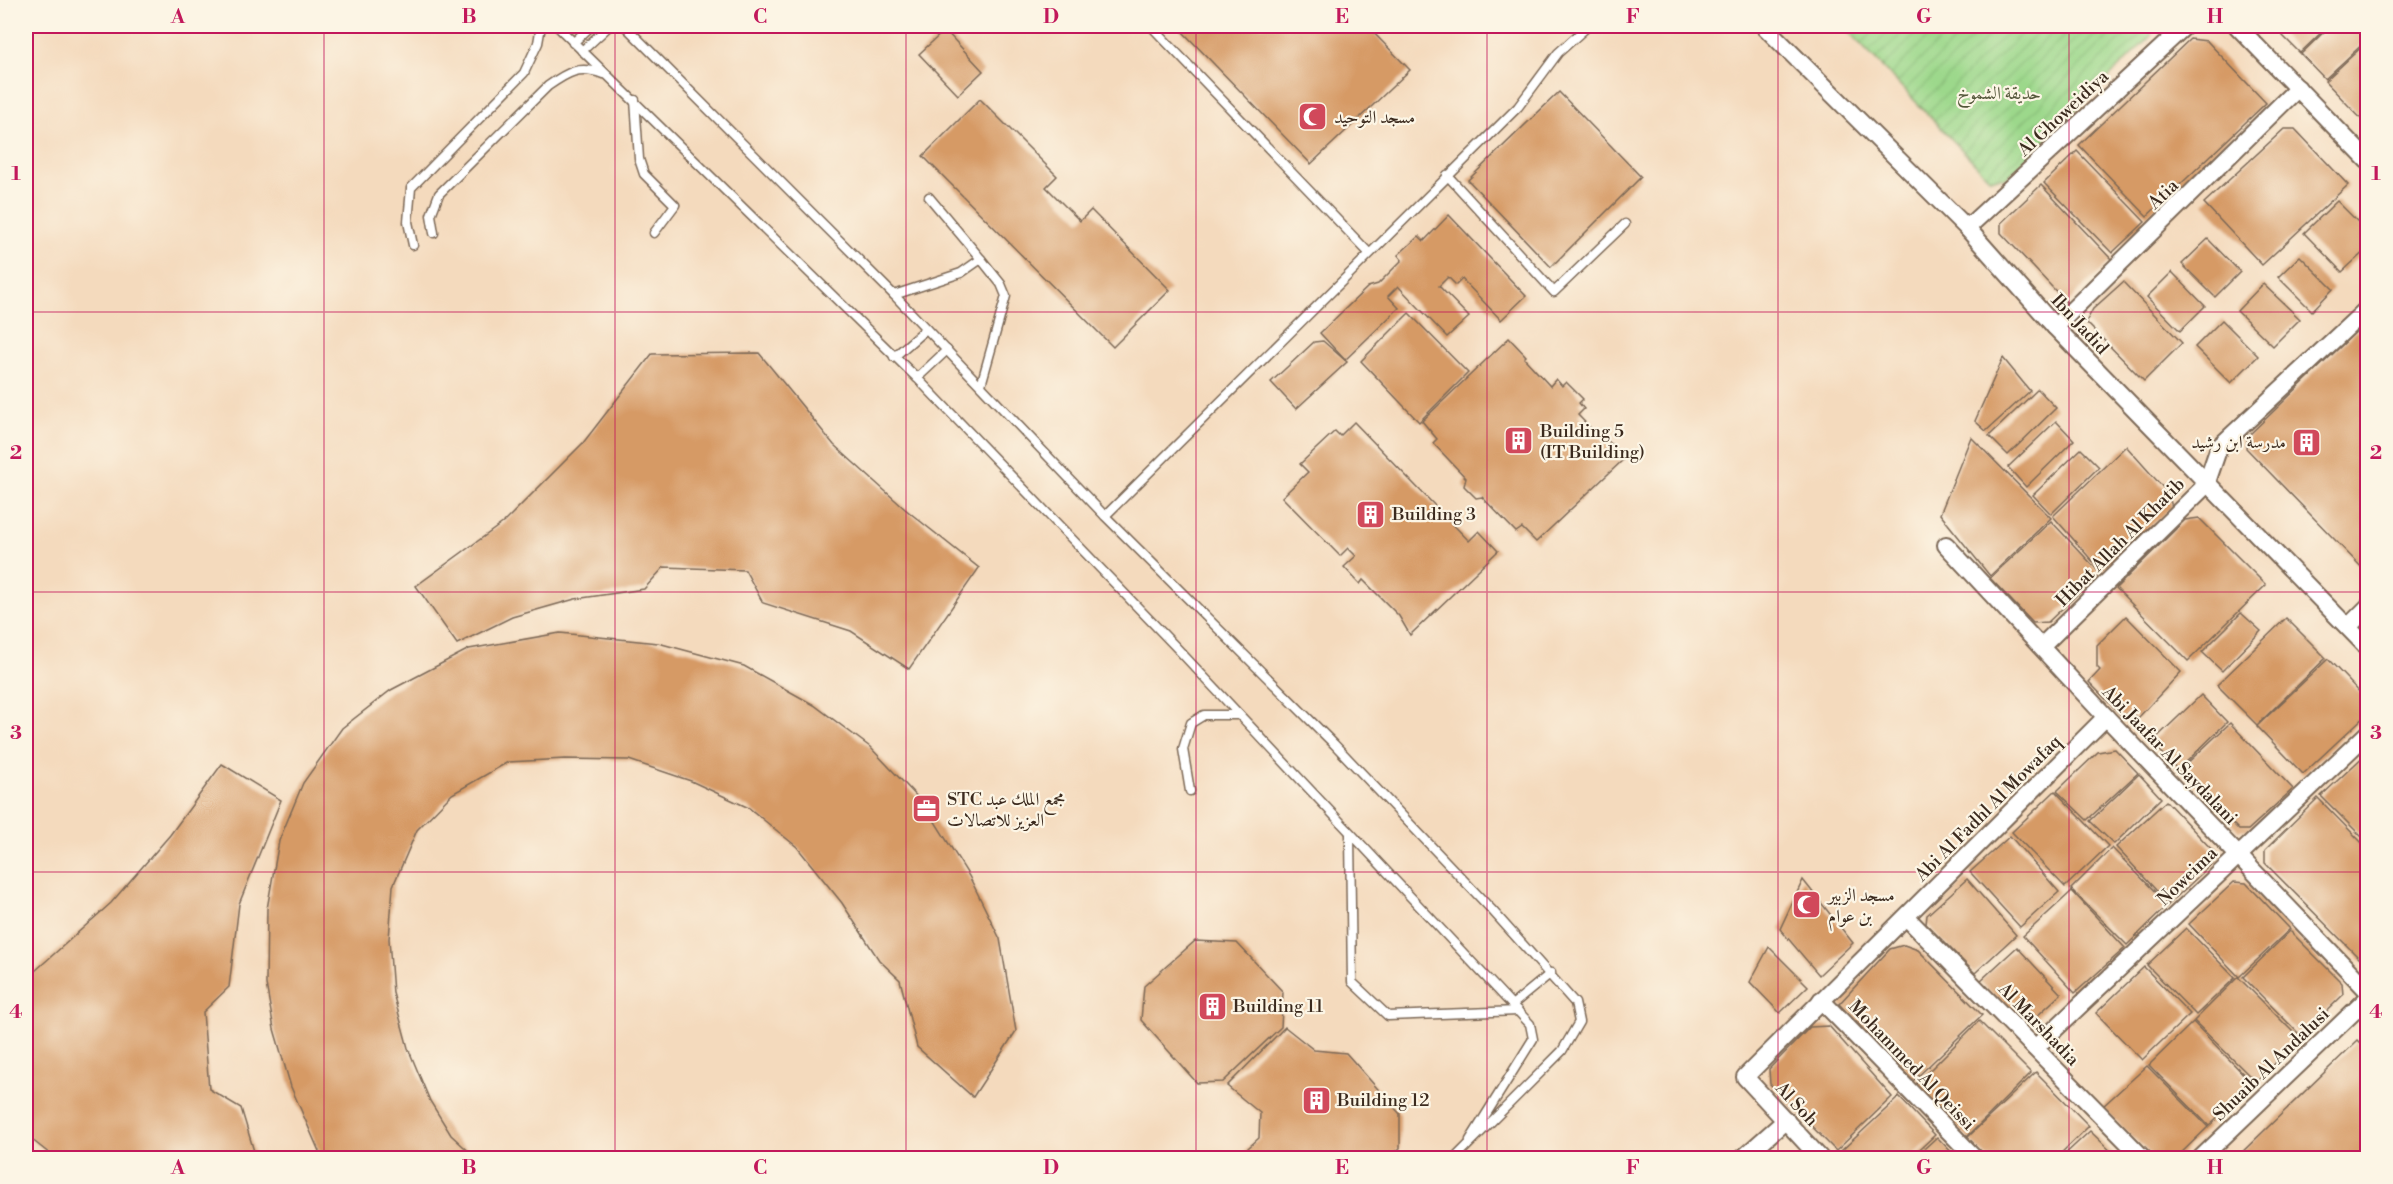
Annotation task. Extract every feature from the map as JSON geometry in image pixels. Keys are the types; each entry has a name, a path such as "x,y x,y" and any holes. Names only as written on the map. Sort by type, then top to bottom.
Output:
{"street":[{"name":"Ibn Jadid","path":"1764,26 1967,228 2055,327 2206,485 2367,648"},
{"name":"Al Ghoweidiya","path":"1967,228 2185,26"},
{"path":"2237,26 2367,160"},
{"name":"Atia","path":"2055,327 2298,88"},
{"name":"Hibat Allah Al Khatib","path":"2042,646 2206,485 2219,447 2367,308"},
{"name":"Abi Jaafar Al Saydalani","path":"1946,545 2367,991"},
{"path":"2348,627 2367,607"},
{"name":"Abi Al Fadhl Al Mowafaq","path":"1745,1077 1821,999 1907,918 2106,717"},
{"name":"Noweima","path":"2035,1048 2367,733"},
{"name":"Al Marshadia","path":"1907,918 2143,1158"},
{"name":"Shuaib Al Andalusi","path":"2201,1158 2367,998"},
{"name":"Mohammed Al Qeissi","path":"1821,999 1975,1158"},
{"name":"Al Soh","path":"1745,1077 1820,1158"},
{"path":"1743,1158 1786,1120"}],"lane":[{"path":"413,245 408,222 411,188 524,73 538,43 541,26"},
{"path":"557,26 606,75 635,100 736,204 917,378 1530,1024 1533,1039 1458,1156"},
{"path":"573,43 591,26"},
{"path":"582,51 609,26"},
{"path":"625,26 894,295 1105,516 1334,744 1551,973 1575,1003 1579,1022 1562,1051 1458,1156"},
{"path":"1151,26 1369,253"},
{"path":"1105,516 1518,107 1558,53 1588,26"},
{"path":"434,233 431,215 439,194 548,86 566,74 587,68 606,75"},
{"path":"635,100 639,159 644,174 675,205 654,233"},
{"path":"1447,175 1554,292 1625,224"},
{"path":"929,197 1001,284 1006,296 981,385"},
{"path":"894,295 961,273 981,259"},
{"path":"894,357 926,329"},
{"path":"917,378 947,350"},
{"path":"1190,791 1183,749 1191,723 1204,715 1239,715"},
{"path":"1350,836 1352,982 1388,1016 1515,1008 1551,973"}],"green space":[{"name":"حديقة الشموخ","path":"1843,26 2153,26 2151,36 2007,178 1989,178"}],"building":[{"name":"مسجد التوحيد","path":"1185,26 1367,26 1410,70 1311,164 1181,30"},
{"path":"2269,26 2328,26 2300,53 2274,27 2272,29"},
{"path":"2330,26 2368,26 2368,39 2325,79 2301,54"},
{"path":"945,30 983,71 958,95 919,54"},
{"path":"2190,39 2207,41 2266,103 2147,216 2079,145"},
{"path":"2368,41 2368,126 2325,81"},
{"path":"1559,92 1641,177 1551,267 1468,180"},
{"path":"980,99 1057,176 1046,187 1080,221 1091,210 1170,290 1113,347 923,156"},
{"path":"2284,129 2295,129 2348,185 2262,265 2204,203"},
{"path":"2077,151 2145,222 2112,253 2044,183"},
{"path":"2041,185 2112,260 2067,303 2001,233 2001,223"},
{"path":"2337,201 2368,232 2368,248 2342,272 2304,233"},
{"path":"1449,215 1526,296 1501,320 1462,279 1456,285 1448,277 1439,286 1469,317 1447,337 1398,286 1388,296 1399,308 1345,360 1320,333 1368,287 1378,284 1402,260 1398,255 1419,236 1424,241"},
{"path":"2208,239 2240,272 2215,297 2182,264"},
{"path":"2300,256 2333,289 2312,311 2278,277"},
{"path":"2172,272 2205,306 2180,331 2147,297"},
{"path":"2123,282 2182,343 2144,381 2086,322 2093,309"},
{"path":"2263,284 2300,319 2273,346 2237,311"},
{"path":"1409,313 1468,373 1419,422 1361,361"},
{"path":"2222,320 2258,356 2231,383 2195,347"},
{"name":"مدرسة ابن رشيد","path":"2368,320 2368,574 2246,448 2248,436"},
{"name":"Building 5 (IT Building)","path":"1509,338 1550,386 1556,379 1562,386 1566,382 1583,399 1579,403 1584,409 1578,415 1604,442 1607,440 1625,458 1536,542 1522,528 1516,532 1482,497 1476,498 1464,486 1466,478 1433,443 1437,439 1422,421"},
{"path":"1323,341 1347,362 1296,409 1271,382 1314,342"},
{"path":"759,353 834,445 905,509 979,568 909,669 851,631 763,603 745,570 664,567 644,589 575,599 512,617 457,644 416,586 504,522 583,443 652,354"},
{"path":"2003,358 2030,391 1986,431 1975,421"},
{"path":"2038,389 2056,408 2008,455 1989,436"},
{"path":"2056,421 2074,440 2026,487 2008,467"},
{"name":"Building 3","path":"1354,422 1469,541 1479,531 1498,551 1410,635 1399,616 1363,580 1360,584 1344,567 1356,556 1348,548 1340,556 1282,497 1308,472 1300,464 1335,431 1340,436"},
{"path":"1971,437 2051,518 1990,576 1940,514"},
{"path":"2126,446 2168,493 2172,507 2101,571 2053,516"},
{"path":"2081,449 2099,467 2051,514 2033,495"},
{"path":"2199,518 2266,585 2188,661 2116,588 2185,520"},
{"path":"2051,521 2100,573 2048,622 2033,623 1990,578"},
{"path":"2241,613 2261,631 2222,671 2202,652"},
{"path":"2126,616 2181,672 2138,718 2130,711 2123,717 2089,682 2100,670 2097,667 2097,645"},
{"path":"2286,618 2326,658 2257,725 2217,685"},
{"path":"560,633 658,643 744,666 814,705 870,747 924,804 969,876 1000,939 1016,1031 973,1097 917,1047 900,980 879,960 842,903 797,847 749,808 691,781 629,760 565,759 508,762 452,794 417,830 393,886 389,939 393,993 408,1048 430,1101 451,1135 476,1158 322,1158 291,1087 274,1029 266,984 267,909 279,841 303,783 342,728 391,690 469,649"},
{"path":"2328,659 2368,701 2368,713 2303,774 2257,726"},
{"path":"2201,695 2227,722 2178,770 2152,742"},
{"path":"2230,723 2293,789 2248,830 2239,830 2180,770"},
{"path":"2115,749 2138,773 2087,820 2057,791 2098,752"},
{"path":"2368,752 2368,843 2321,796"},
{"path":"222,764 281,800 239,904 229,987 203,1012 209,1089 241,1108 256,1158 55,1158 26,1135 26,979 111,903 170,835"},
{"path":"2139,774 2161,798 2114,844 2090,821"},
{"path":"2055,791 2108,846 2065,887 2012,832"},
{"path":"2318,798 2368,849 2368,956 2362,961 2265,863 2265,850"},
{"path":"2166,801 2215,853 2217,859 2169,904 2116,847"},
{"path":"2010,836 2059,892 2020,927 1970,872"},
{"path":"2112,848 2168,905 2127,945 2071,889"},
{"path":"1967,879 2016,935 1975,973 1926,924 1927,915"},
{"name":"مسجد الزبير بن عوام","path":"1803,880 1853,943 1819,975 1780,929"},
{"path":"2234,882 2246,883 2290,929 2239,977 2189,924"},
{"path":"2072,891 2125,948 2075,993 2023,936"},
{"path":"2186,928 2235,978 2196,1015 2147,965"},
{"path":"2290,931 2342,983 2343,995 2301,1036 2243,977"},
{"name":"Building 11","path":"1195,941 1237,943 1283,992 1281,1027 1223,1082 1197,1083 1141,1020 1144,986"},
{"path":"1904,945 1918,950 1982,1015 1913,1081 1839,1004 1890,949"},
{"path":"1769,947 1808,986 1780,1013 1750,982"},
{"path":"2017,947 2061,994 2024,1028 1980,981"},
{"path":"2144,967 2190,1014 2142,1060 2096,1013"},
{"path":"2238,977 2300,1039 2256,1082 2194,1021"},
{"path":"1979,1021 2031,1073 1967,1137 1915,1085"},
{"path":"2193,1022 2254,1085 2209,1126 2149,1065"},
{"path":"1829,1026 1892,1097 1836,1151 1770,1084 1769,1069 1810,1027"},
{"name":"Building 12","path":"1285,1027 1314,1050 1346,1053 1400,1114 1400,1148 1388,1158 1237,1158 1259,1138 1260,1113 1227,1086"},
{"path":"2358,1040 2368,1050 2368,1158 2236,1158"},
{"path":"2147,1066 2208,1127 2176,1158 2154,1158 2102,1107"},
{"path":"2036,1072 2089,1126 2056,1158 1988,1158 1967,1138"},
{"path":"1899,1097 1935,1135 1910,1158 1846,1158 1840,1152"},
{"path":"2090,1131 2118,1158 2061,1158"},
{"path":"1937,1137 1957,1158 1914,1158"}],"place":[{"name":"مسجد التوحيد","path":"1313,117"},
{"name":"Building 5 (IT Building)","path":"1519,441"},
{"name":"مدرسة ابن رشيد","path":"2307,442"},
{"name":"Building 3","path":"1371,514"},
{"name":"STC مجمع الملك عبد العزيز للاتصالات","path":"926,809"},
{"name":"مسجد الزبير بن عوام","path":"1807,905"},
{"name":"Building 11","path":"1212,1006"},
{"name":"Building 12","path":"1316,1100"}]}
